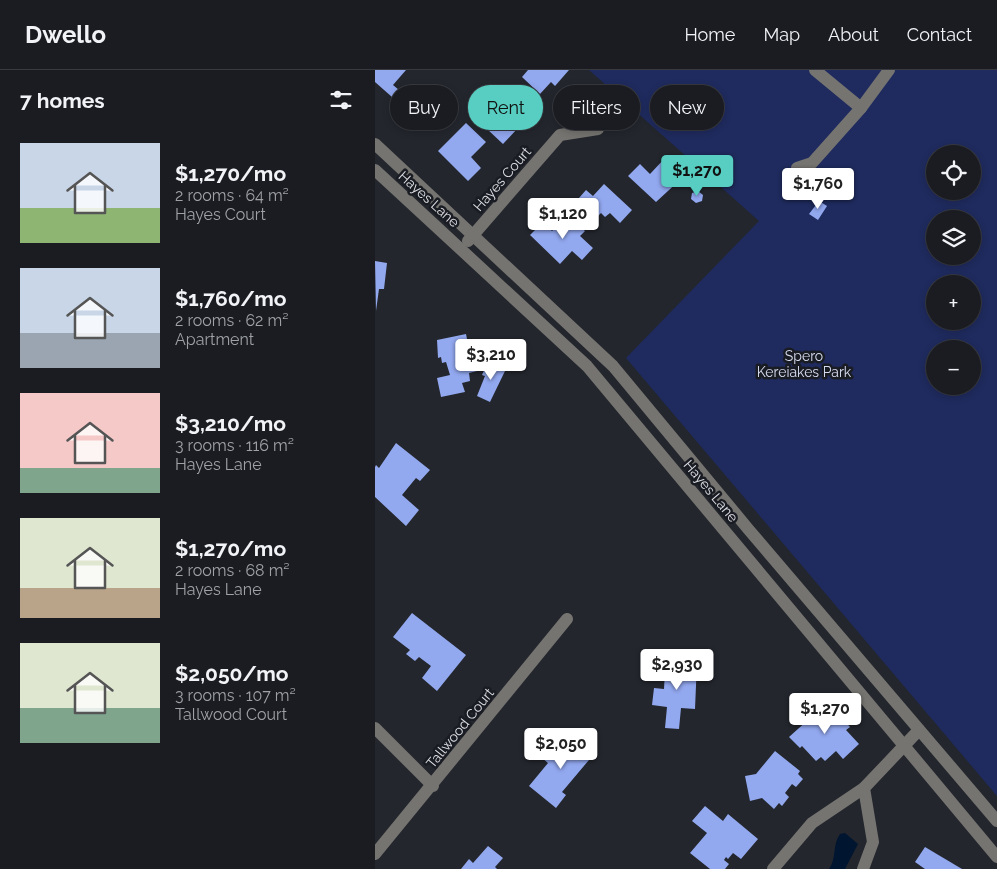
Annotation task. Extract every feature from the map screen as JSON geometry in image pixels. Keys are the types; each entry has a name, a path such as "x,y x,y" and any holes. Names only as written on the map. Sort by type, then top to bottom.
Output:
{"street":[{"path":"815,70 861,108"},
{"path":"797,168 812,163 861,108 889,70"},
{"name":"Hayes Court","path":"461,249 560,135 592,130"},
{"name":"Hayes Lane","path":"375,144 613,366 997,821"},
{"name":"Hayes Lane","path":"375,170 587,366 997,857"},
{"name":"Tallwood Court","path":"375,854 433,786 567,619"},
{"path":"375,728 433,786"},
{"path":"773,869 812,822 864,788 919,730"},
{"path":"863,869 873,842 864,788"}],"green space":[{"name":"Spero Kereiakes Park","path":"589,70 997,70 997,796 626,358 759,221 657,130 724,130 724,85 650,85 650,124 640,115 640,85 606,85"}],"shaded area":[{"path":"845,833 858,844 845,869 829,869 838,838 840,834"}],"building":[{"path":"375,70 406,70 393,85 390,85 390,95 375,82"},
{"path":"528,70 569,70 556,85 551,82 543,91 543,85 530,85 522,77"},
{"path":"466,123 468,130 473,130 486,142 471,157 481,168 468,181 438,151"},
{"path":"488,130 516,130 503,144"},
{"path":"666,157 683,173 679,177 681,179 656,202 628,176 640,164 650,174"},
{"path":"604,184 632,210 620,223 610,213 605,217 601,213 590,224 572,206 586,190 593,196"},
{"path":"698,191 703,195 702,201 696,203 691,199 692,193"},
{"path":"819,201 827,206 818,220 809,214"},
{"path":"568,215 585,231 580,236 593,248 582,260 572,251 560,264 530,235 543,222 552,231"},
{"path":"375,261 387,263 384,289 379,289 376,311"},
{"path":"466,334 469,349 473,348 481,370 469,373 470,381 462,383 465,392 441,397 437,378 450,375 446,362 442,363 441,357 438,358 437,340"},
{"path":"488,361 506,369 490,402 477,396 485,376 482,375"},
{"path":"396,443 430,470 420,481 416,478 402,495 419,510 406,526 375,497 375,467 376,465 379,468"},
{"path":"412,613 466,655 437,691 422,678 431,666 419,657 415,661 406,654 410,650 393,637"},
{"path":"671,660 697,662 695,709 681,708 679,729 665,728 667,707 652,705 654,688 664,689 665,670 670,670"},
{"path":"828,702 850,727 846,730 859,744 843,759 836,751 825,761 821,757 816,761 802,746 800,748 789,737"},
{"path":"571,735 594,754 562,792 566,795 556,808 529,786 548,763 542,758 550,748 556,753"},
{"path":"775,751 800,771 798,774 803,779 796,787 792,784 785,793 789,797 782,806 779,803 774,809 762,798 750,801 745,776 756,774"},
{"path":"705,806 723,821 728,814 758,839 741,859 733,853 728,859 726,857 724,860 729,864 725,869 710,869 690,853 707,833 692,821"},
{"path":"488,846 503,858 495,867 497,869 461,869 469,859 473,863"},
{"path":"925,847 962,869 925,869 915,862"}]}
